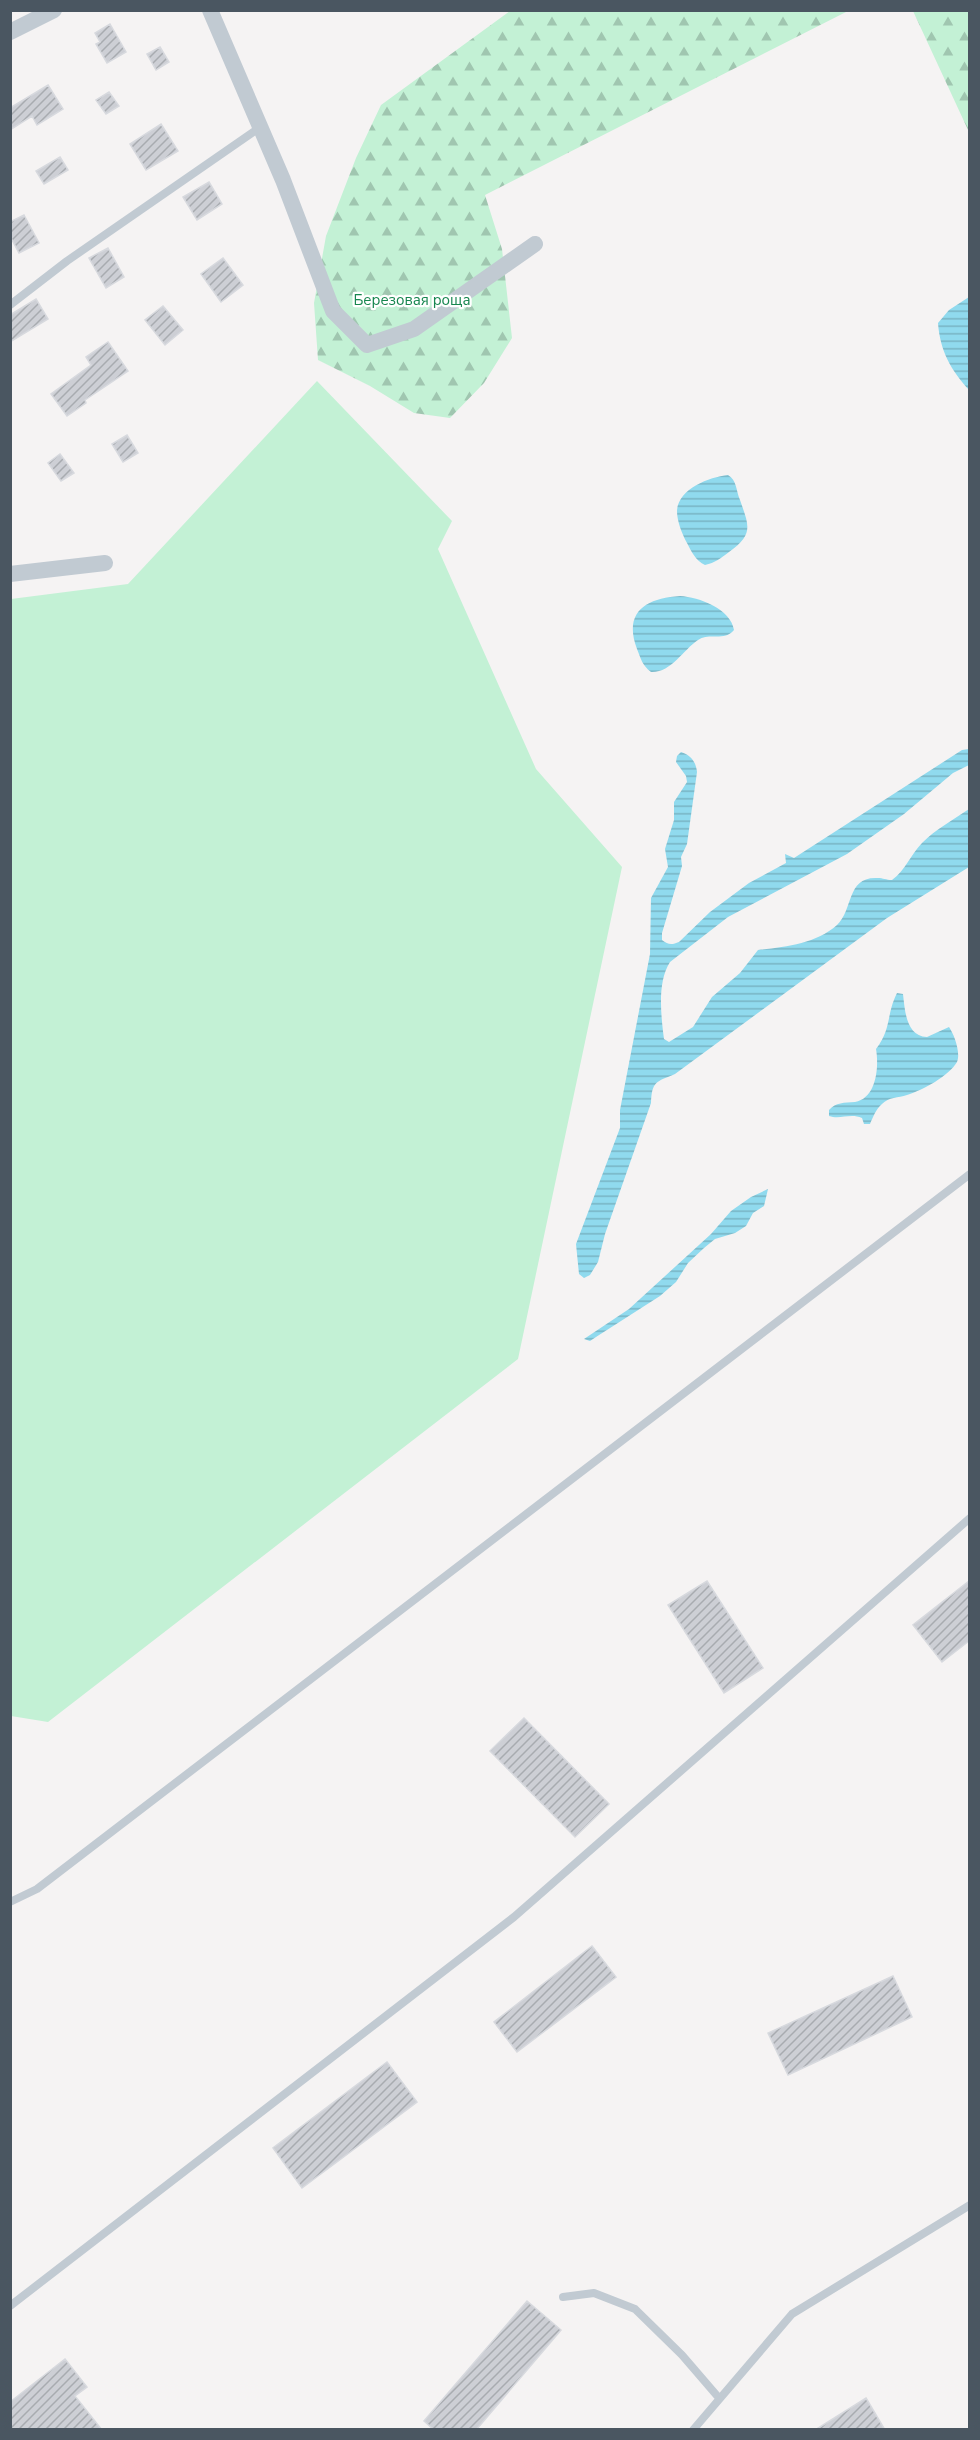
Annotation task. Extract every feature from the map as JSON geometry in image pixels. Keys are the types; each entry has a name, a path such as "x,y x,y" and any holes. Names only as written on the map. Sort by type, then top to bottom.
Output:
{"street":[{"path":"10,32 54,10"},
{"path":"210,10 283,180 333,311 367,345 414,329 536,244"},
{"path":"10,574 105,563"}],"lane":[{"path":"10,304 67,261 259,128"},
{"path":"10,1902 37,1889 969,1174"},
{"path":"10,2306 514,1917 969,1518"},
{"path":"693,2430 792,2314 968,2208"},
{"path":"563,2297 594,2293 635,2309 682,2355 719,2398"}],"green space":[{"name":"Березовая роща","path":"510,11 848,11 485,195 502,249 512,338 484,383 450,418 414,413 370,386 318,360 314,303 326,236 356,158 381,105"},
{"path":"913,11 969,11 969,132"},
{"path":"317,381 452,521 438,549 536,769 622,867 518,1359 48,1722 11,1716 11,599 128,584"}],"water":[{"path":"969,297 969,390 948,360 941,342 938,323 949,310"},
{"path":"728,475 736,486 746,517 746,534 737,546 718,560 705,565 694,556 683,536 677,515 679,503 689,490 704,481"},
{"path":"680,596 705,602 721,610 732,623 734,630 726,636 698,640 671,665 651,672 644,664 633,636 635,616 641,609 657,600"},
{"path":"969,749 969,765 953,773 904,814 847,854 728,917 670,962 663,979 661,999 664,1039 669,1042 693,1027 712,997 740,973 758,950 799,944 829,931 842,918 860,882 878,878 892,880 927,838 969,809 969,867 887,918 675,1074 656,1083 605,1234 598,1262 590,1275 584,1278 579,1274 576,1244 620,1128 620,1110 650,954 651,898 668,867 665,849 674,820 674,802 687,782 686,776 676,762 677,756 681,752 690,757 697,772 687,844 681,857 682,866 662,933 662,940 670,944 679,942 710,912 749,883 786,863 785,854 794,858 962,750"},
{"path":"897,993 903,994 908,1021 920,1036 927,1037 949,1027 958,1049 957,1062 942,1077 928,1086 885,1102 876,1111 870,1124 864,1124 862,1118 858,1117 829,1116 829,1110 834,1106 862,1099 872,1088 877,1064 876,1049 887,1028"},
{"path":"768,1189 764,1206 753,1213 746,1226 735,1233 715,1239 688,1263 676,1282 660,1296 590,1341 584,1339 629,1309 711,1234 731,1211 751,1197"}],"building":[{"path":"110,24 126,52 107,63 96,44 100,42 95,33"},
{"path":"160,47 169,62 156,70 147,54"},
{"path":"48,85 63,109 37,125 32,116 10,130 10,108"},
{"path":"109,92 119,106 106,114 96,100"},
{"path":"161,124 178,151 146,170 130,144"},
{"path":"60,157 68,170 44,184 36,171"},
{"path":"209,182 222,204 197,220 183,197"},
{"path":"24,215 39,243 19,253 10,236 10,222"},
{"path":"108,248 124,277 106,288 89,258"},
{"path":"223,258 243,285 221,302 201,274"},
{"path":"36,299 48,319 10,342 10,315"},
{"path":"163,306 183,330 165,345 145,320"},
{"path":"108,342 128,371 85,400 86,403 67,416 51,394 91,365 86,357"},
{"path":"127,435 138,453 123,462 112,444"},
{"path":"60,454 74,473 61,481 48,463"},
{"path":"707,1581 763,1668 724,1693 668,1605"},
{"path":"969,1581 969,1641 942,1662 913,1625"},
{"path":"524,1718 609,1804 575,1837 490,1751"},
{"path":"592,1946 616,1977 517,2052 494,2022"},
{"path":"893,1976 912,2017 788,2075 768,2033"},
{"path":"387,2062 417,2102 302,2188 273,2148"},
{"path":"527,2301 561,2330 476,2430 434,2430 424,2421"},
{"path":"65,2359 87,2387 75,2396 102,2430 10,2430 10,2402"},
{"path":"866,2398 885,2430 815,2430"}]}
